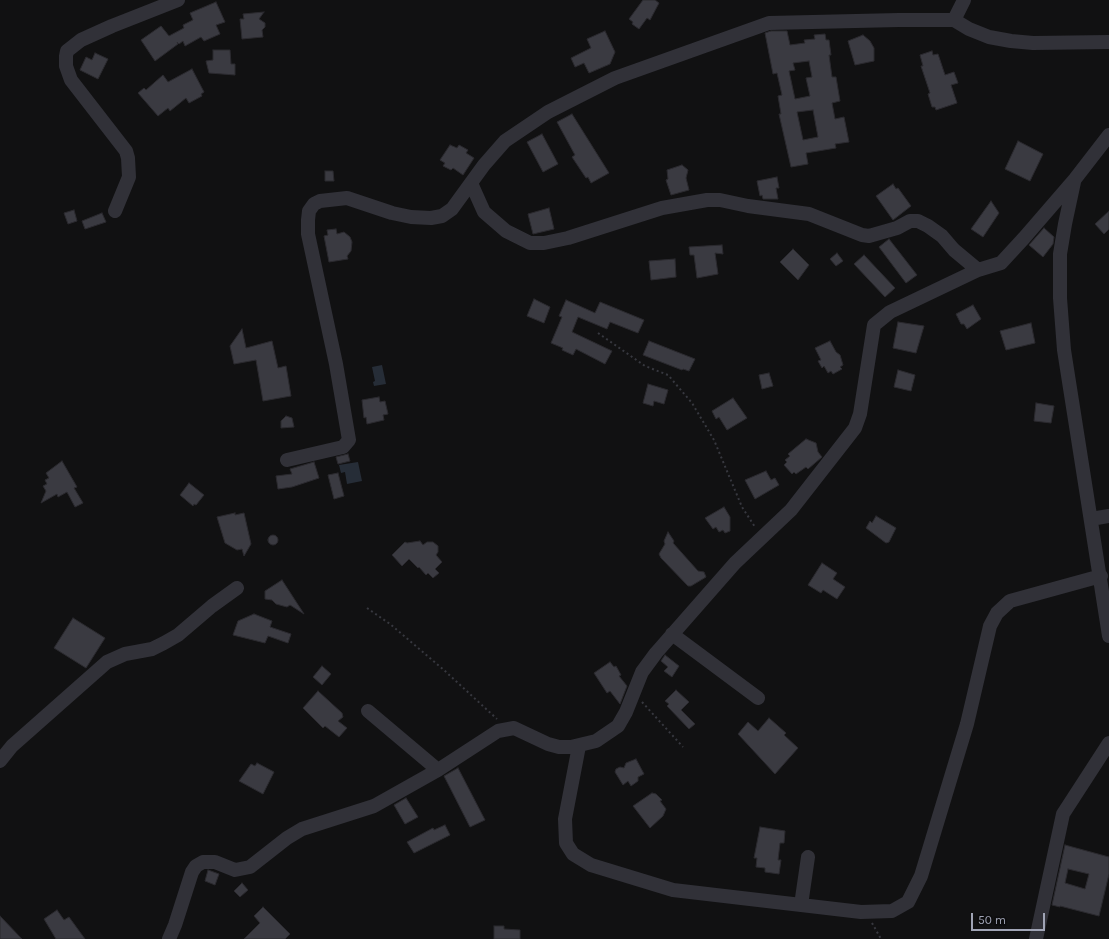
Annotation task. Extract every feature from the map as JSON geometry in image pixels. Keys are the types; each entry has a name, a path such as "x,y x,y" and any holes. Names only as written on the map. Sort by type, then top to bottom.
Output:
{"street":[{"path":"115,212 129,177 126,151 85,100 68,74 65,61 68,52 81,40 178,0"},
{"path":"954,20 964,0"},
{"path":"287,460 343,447 349,440 336,364 308,234 308,220 310,211 314,204 320,201 347,198 392,213 411,217 431,218 442,216 452,209 471,183 506,141 548,112 615,78 769,23 954,20 989,37 1011,41 1033,43 1109,42"},
{"path":"168,939 175,925 192,872 196,866 208,861 235,870 250,867 287,838 302,829 374,806 438,770 498,731 506,728 520,730 548,744 559,747 579,746 596,741 618,726 642,672 672,634 734,563 792,510 855,428 860,414 874,325 890,312 978,270 1001,262 1010,254 1075,179 1109,135"},
{"path":"1075,179 1060,254 1060,298 1064,350 1101,576 1109,636"},
{"path":"471,183 484,212 506,231 530,243 544,243 568,238 662,208 708,200 720,200 748,206 809,214 862,235 869,236 897,228 910,221 918,221 942,236 954,250 978,270"},
{"path":"1091,519 1109,516"},
{"path":"579,746 565,819 566,843 573,854 591,865 673,890 866,912 892,910 908,902 921,876 967,724 990,626 997,613 1010,602 1101,576"},
{"path":"0,761 12,746 107,662 125,654 152,648 164,643 189,627 212,606 237,588"},
{"path":"672,634 758,698"},
{"path":"368,711 438,770"},
{"path":"1036,939 1063,814 1109,743"},
{"path":"801,905 808,857"}],"path":[{"path":"598,333 645,366 668,375 692,403 714,440 742,507 754,527 772,528"},
{"path":"367,608 390,624 445,671 506,728"},
{"path":"633,692 683,747"},
{"path":"866,912 881,939"}],"shaded area":[{"path":"382,365 386,384 374,386 373,382 375,381 372,367"},
{"path":"358,462 362,481 347,484 345,472 341,473 339,465"}],"building":[{"path":"643,0 655,0 659,3 650,20 647,18 639,29 632,24 633,22 629,19"},
{"path":"216,2 225,22 216,25 220,34 204,41 201,37 185,46 183,41 179,44 177,42 178,44 155,61 141,40 161,26 169,36 184,28 183,25 193,20 190,13"},
{"path":"264,12 259,19 265,23 265,27 262,30 263,37 242,39 240,19 244,19 243,14"},
{"path":"605,31 615,52 610,64 589,73 584,63 575,67 571,58 591,48 587,39"},
{"path":"771,31 787,31 790,45 805,43 804,40 815,39 814,35 825,34 826,40 829,40 831,55 829,55 832,77 836,77 840,101 832,103 835,119 844,117 849,142 835,144 836,148 806,153 808,164 791,167 779,114 781,114 778,96 782,95 777,73 773,74 765,33","holes":["809,61 812,77 806,78 810,96 795,99 789,71 795,70 793,63","813,110 818,137 803,140 797,112"]},
{"path":"863,35 870,41 874,48 874,61 855,65 848,41"},
{"path":"213,50 230,50 231,64 235,64 235,75 209,73 206,61 213,60"},
{"path":"932,51 933,55 938,54 945,75 954,72 958,83 951,85 957,103 936,110 935,107 932,107 928,94 930,93 921,66 923,66 920,55"},
{"path":"95,53 108,59 98,79 80,70 86,57 92,60"},
{"path":"192,69 204,92 201,94 202,96 189,103 186,98 170,111 168,108 158,116 138,93 144,88 146,90 163,75 168,82"},
{"path":"572,114 609,173 591,183 572,157 575,155 557,122"},
{"path":"542,134 558,164 543,172 527,142"},
{"path":"1018,141 1043,154 1030,181 1005,169"},
{"path":"450,145 457,148 459,145 468,150 466,153 474,158 463,175 453,168 451,170 443,166 445,163 440,160"},
{"path":"682,165 688,170 686,178 689,190 671,195 666,180 668,179 667,170"},
{"path":"325,171 333,171 334,181 325,181"},
{"path":"777,177 779,188 776,188 778,199 763,199 762,195 760,196 757,181"},
{"path":"893,184 896,189 898,188 911,206 893,220 876,196"},
{"path":"991,201 999,213 983,237 971,229"},
{"path":"549,208 554,229 533,234 528,214"},
{"path":"74,210 77,221 68,224 64,213"},
{"path":"1109,211 1109,229 1104,234 1095,224"},
{"path":"102,213 106,222 85,229 82,221"},
{"path":"1044,228 1054,237 1053,244 1043,257 1029,245"},
{"path":"336,229 337,234 344,232 350,237 352,242 351,251 347,256 348,259 329,262 324,236 328,235 327,230"},
{"path":"889,239 917,275 906,283 879,247"},
{"path":"722,245 723,254 715,253 718,274 697,278 694,255 690,255 689,247"},
{"path":"793,249 809,265 798,280 780,262"},
{"path":"837,253 843,261 836,266 830,259"},
{"path":"864,255 895,288 885,297 854,264"},
{"path":"675,259 676,277 651,280 649,261"},
{"path":"534,299 550,307 544,323 527,316"},
{"path":"566,300 595,313 600,302 644,320 638,333 610,322 607,329 578,317 572,332 612,351 605,364 576,349 573,355 562,350 563,348 551,343 562,317 559,316"},
{"path":"973,305 981,319 967,329 964,324 961,324 956,314"},
{"path":"898,322 924,326 916,353 893,348"},
{"path":"1031,323 1035,343 1006,350 1000,331"},
{"path":"242,329 246,348 272,341 278,368 286,366 291,396 263,401 256,360 234,364 230,346"},
{"path":"649,341 695,359 689,371 682,370 643,355"},
{"path":"830,341 836,352 840,355 843,365 840,367 842,369 833,374 831,371 828,373 824,366 822,368 818,361 821,360 815,348"},
{"path":"898,370 915,375 911,391 894,387"},
{"path":"769,373 773,386 762,389 759,375"},
{"path":"648,384 668,390 664,404 654,401 653,406 643,403"},
{"path":"379,397 380,402 385,401 388,414 383,415 384,420 367,424 366,417 364,418 362,400"},
{"path":"733,398 747,418 727,430 719,417 716,419 712,411"},
{"path":"1036,403 1054,406 1051,423 1034,421"},
{"path":"286,416 292,418 294,427 281,428 281,421"},
{"path":"806,439 816,443 818,452 822,457 808,469 806,467 796,474 794,472 792,474 784,465 787,462 785,460 790,456 788,454"},
{"path":"348,454 350,461 338,464 336,457"},
{"path":"62,461 77,487 74,488 83,503 75,507 67,492 58,497 57,494 41,503 46,491 43,486 47,484 45,480 49,478 46,473"},
{"path":"314,462 319,478 292,487 278,489 276,476 292,474 290,469"},
{"path":"766,471 771,480 775,478 779,485 755,499 745,480"},
{"path":"338,473 344,496 334,499 328,475"},
{"path":"189,483 204,495 196,505 194,504 193,506 180,495"},
{"path":"724,507 730,517 730,531 725,533 723,530 719,532 716,527 713,529 705,518"},
{"path":"235,513 235,515 244,513 251,544 244,556 242,549 237,550 225,543 217,517"},
{"path":"876,516 896,528 889,542 886,543 866,528 870,521 872,523"},
{"path":"668,532 674,541 673,543 698,571 704,572 706,577 691,586 688,586 661,558 659,554 665,544 664,541"},
{"path":"271,535 275,535 277,536 277,544 271,545 268,542 268,538"},
{"path":"420,541 423,545 427,542 433,542 438,546 438,552 436,555 442,562 435,569 439,573 433,578 428,573 426,575 409,559 402,566 392,555 405,542"},
{"path":"822,563 837,573 833,579 845,587 837,599 823,590 821,593 808,585"},
{"path":"282,580 304,614 290,605 287,607 276,604 272,600 265,599 265,591"},
{"path":"254,614 272,621 270,627 291,634 288,643 268,636 265,643 233,635 238,621"},
{"path":"73,618 105,638 86,668 54,648"},
{"path":"665,655 679,666 672,677 664,671 668,667 661,661"},
{"path":"610,662 614,667 616,666 621,675 619,676 627,686 620,704 610,691 607,693 594,673"},
{"path":"322,666 331,674 322,685 313,677"},
{"path":"676,690 689,702 681,710 695,724 689,729 667,706 669,704 665,701"},
{"path":"318,691 342,713 343,717 338,721 347,728 339,737 325,726 323,728 303,708"},
{"path":"769,718 786,733 784,735 798,748 775,774 738,734 748,722 758,731"},
{"path":"636,759 644,774 638,777 638,781 631,786 628,781 623,785 615,772 616,769 620,767 624,768 626,763"},
{"path":"257,763 274,772 263,794 239,781 251,764 255,766"},
{"path":"458,768 485,820 470,827 444,776"},
{"path":"652,793 656,794 662,800 660,801 666,809 663,816 650,828 633,806"},
{"path":"406,798 418,817 405,824 394,805"},
{"path":"445,825 450,835 414,853 407,842 433,828 434,830"},
{"path":"760,827 785,831 784,843 780,843 778,860 781,860 779,874 765,872 765,868 756,867 757,858 754,858"},
{"path":"1065,845 1109,857 1109,874 1099,916 1052,905","holes":["1068,869 1089,874 1085,889 1065,883"]},
{"path":"208,870 219,874 215,885 205,881"},
{"path":"242,883 248,890 240,897 234,891"},
{"path":"263,907 290,934 285,939 244,939 260,923 254,916"},
{"path":"57,910 64,920 69,917 85,939 56,939 44,919"},
{"path":"0,916 22,939 0,939"},
{"path":"494,926 504,926 504,929 520,930 520,939 494,939"}]}
